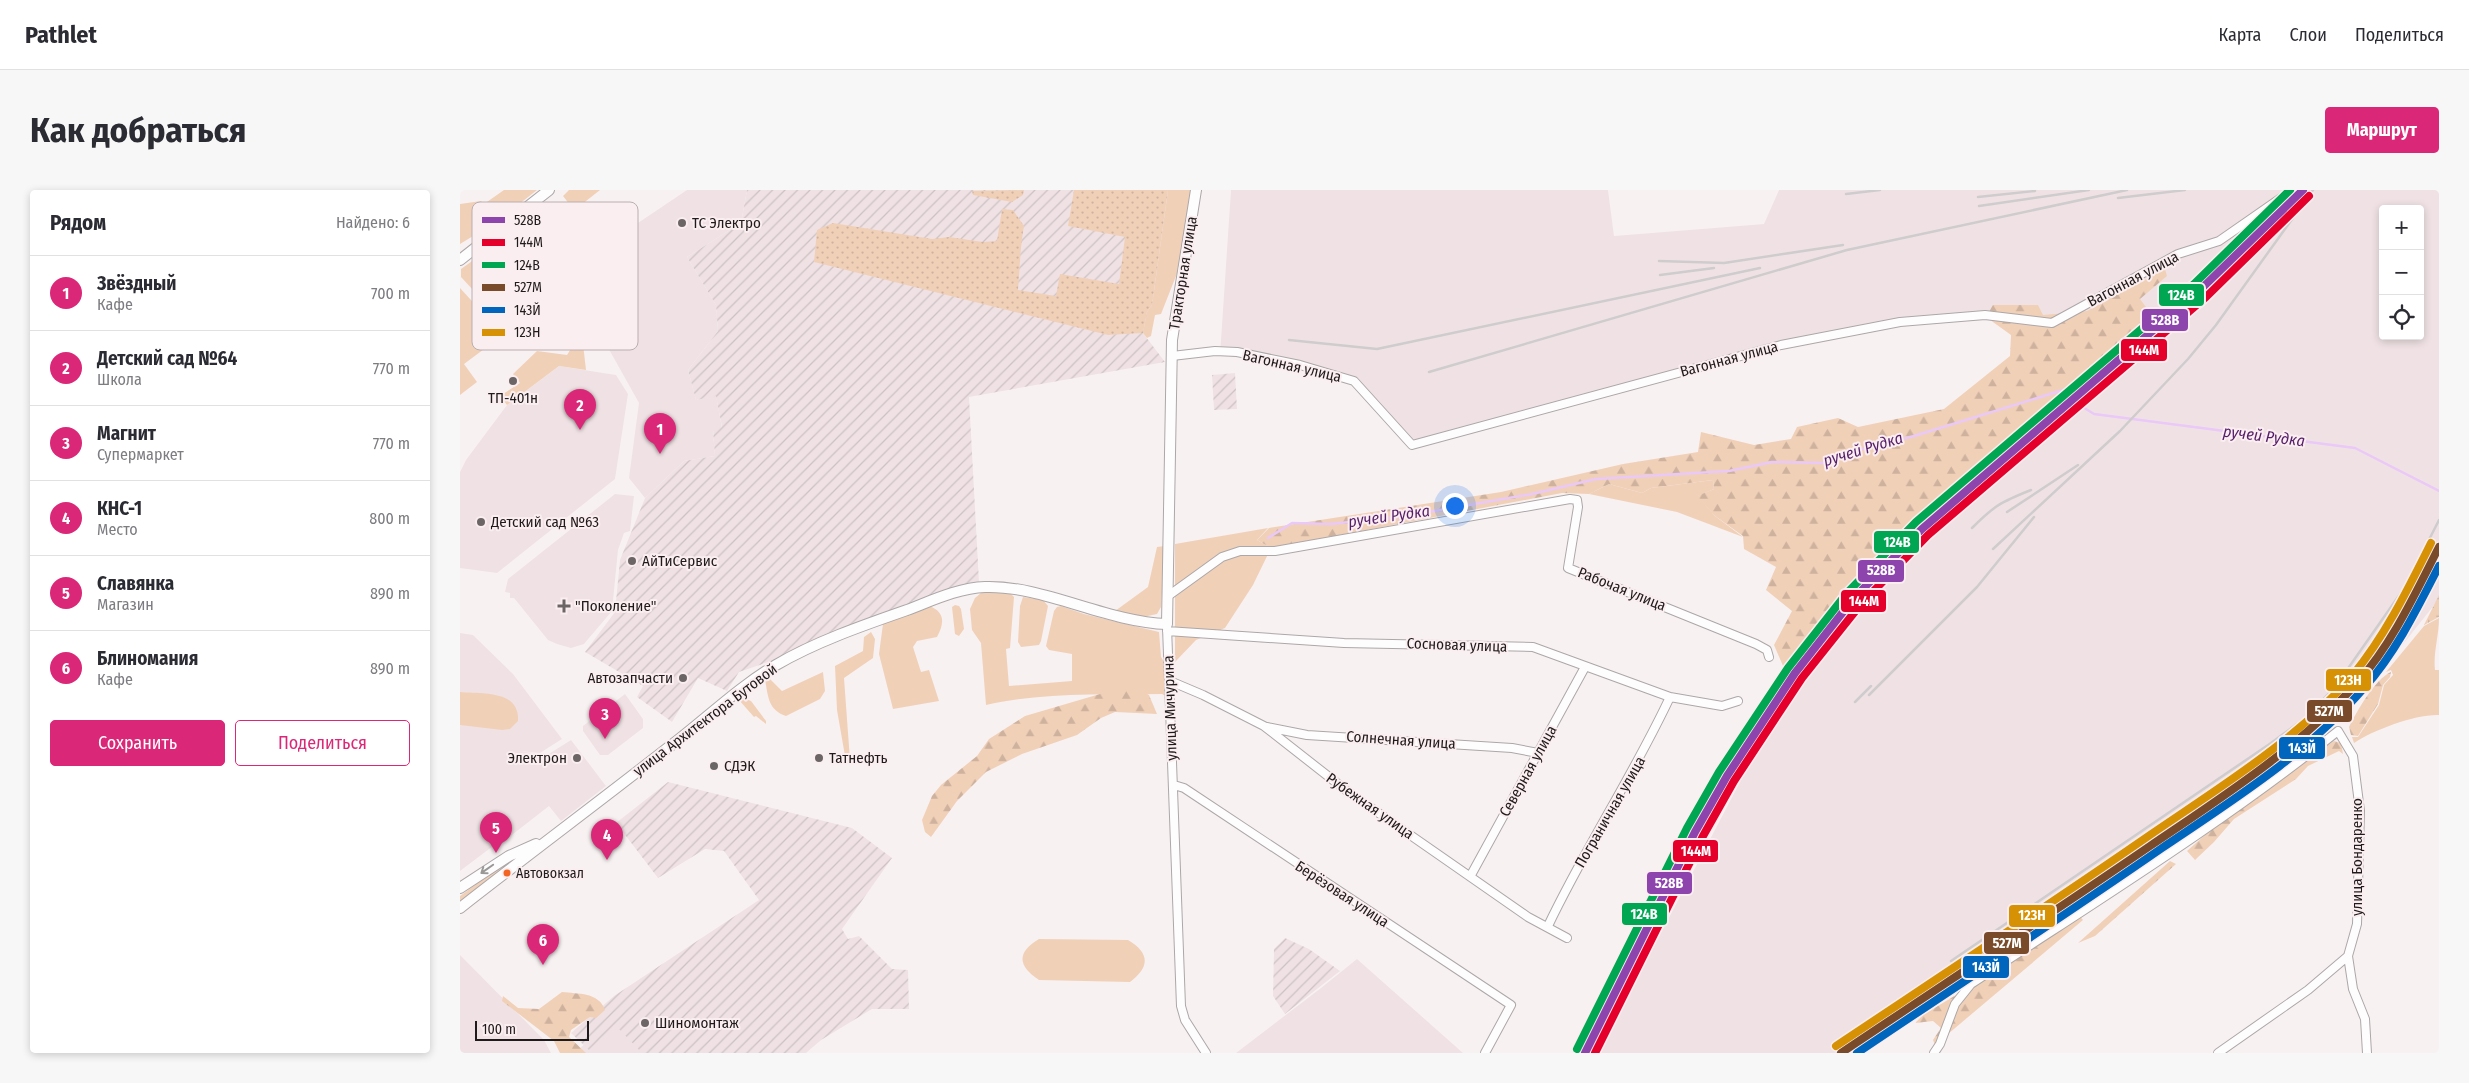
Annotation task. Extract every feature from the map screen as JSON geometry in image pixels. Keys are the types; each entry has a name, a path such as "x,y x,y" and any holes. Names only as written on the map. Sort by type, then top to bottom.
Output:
{"main road":[{"path":"534,202 549,190"},
{"name":"Тракторная улица","path":"1172,356 1172,340 1196,190"},
{"path":"460,260 472,251"},
{"name":"улица Мичурина","path":"1167,628 1172,356"},
{"name":"улица Архитектора Бутовой","path":"460,908 546,840 677,742 752,681 777,664 872,622 943,597 983,587 1004,588 1167,628"},
{"name":"улица Архитектора Бутовой","path":"460,888 516,851 546,840"}],"street":[{"name":"Вагонная улица","path":"1172,356 1215,351 1237,352 1300,365 1354,381 1412,446 1715,362 1826,336 1900,322 1985,315 2052,323 2178,254 2219,241 2291,191"},
{"name":"Рабочая улица","path":"1168,596 1222,557 1240,551 1275,551 1570,498 1577,500 1578,507 1568,568 1756,644 1768,650 1769,657"},
{"name":"Сосновая улица","path":"1167,628 1344,643 1533,647 1670,697 1722,706 1738,701"},
{"name":"улица Мичурина","path":"1167,628 1181,1006 1185,1020 1206,1053"},
{"name":"Северная улица","path":"1471,875 1585,667"},
{"name":"Рубежная улица","path":"1170,681 1203,695 1264,726 1347,791 1471,875 1528,917 1548,926 1567,938"},
{"name":"Пограничная улица","path":"1548,926 1562,897 1645,751 1670,697"},
{"name":"Солнечная улица","path":"1264,726 1306,736 1512,748 1538,753"},
{"name":"улица Бондаренко","path":"1934,1053 1940,1044 1955,1004 1971,984 2157,862 2282,776 2338,731 2353,756 2360,812 2357,924 2348,956 2353,989 2364,1019 2367,1053"},
{"name":"Берёзовая улица","path":"1174,785 1184,788 1511,1005 1485,1053"},
{"path":"2218,1053 2308,990 2348,956"}],"shaded area":[{"path":"687,190 747,190 741,223 687,257 716,305 718,331 688,370 696,400 716,395 722,428 713,431 715,456 684,461 645,498 629,478 639,403 609,350 638,350 638,223"},
{"path":"747,190 1168,190 1152,305 1143,333 1165,362 969,397 979,582 875,616 774,660 739,672 727,691 698,678 672,722 637,697 643,686 585,652 615,612 620,560 645,498 684,461 715,456 713,430 722,427 716,396 696,400 688,370 718,331 716,305 687,257 741,223"},
{"path":"1231,190 1608,190 1614,236 1764,224 1779,190 2439,190 2439,599 2357,702 2313,743 2257,785 1862,1053 1598,1053 1772,721 1856,603 2089,383 1985,314 1900,322 1780,344 1412,445 1354,380 1301,364 1220,355"},
{"path":"559,366 616,375 628,394 615,479 497,573 460,568 460,472 466,460 507,405"},
{"path":"1235,373 1237,409 1214,410 1212,375"},
{"path":"615,494 634,496 630,531 624,533 618,550 612,611 584,644 571,648 557,644 548,640 514,598 510,598 510,593 505,592 508,579"},
{"path":"460,633 473,635 513,674 562,739 540,753 519,751 547,755 571,740 606,786 561,821 549,806 503,842 497,843 460,871"},
{"path":"625,694 643,719 643,728 608,755 600,755 583,731 583,726"},
{"path":"668,782 852,828 892,858 842,929 848,939 859,936 892,969 908,970 909,1009 872,1009 821,1040 806,1053 642,1053 619,1029 590,1051 571,1033 614,996 759,900 724,851 705,849 658,878 616,823"},
{"path":"1285,938 1309,949 1340,971 1285,1014 1273,996 1274,949"},
{"path":"460,955 544,1040 551,1053 460,1053"},
{"path":"1357,959 1463,1053 1236,1053 1321,988"},
{"path":"619,1027 646,1053 574,1053 585,1044"}],"green space":[{"path":"504,190 537,190 522,202 487,202"},
{"path":"569,190 600,190 585,202 568,202 563,196"},
{"path":"1024,190 1023,195 1012,202 973,195 972,191"},
{"path":"1074,190 1168,190 1152,305 1147,312 1143,333 1108,335 814,262 817,230 833,223 932,239 949,237 983,242 997,241 1002,209 1013,210 1024,226 1018,290 1056,296 1060,274 1119,284 1125,237 1068,226"},
{"path":"1168,190 1191,190 1178,271 1161,314 1155,315 1151,336 1147,338 1143,333 1147,312 1152,305"},
{"path":"472,202 472,237 460,244 460,204"},
{"path":"472,261 472,289 461,277 461,269"},
{"path":"2165,269 2167,276 2140,299 2152,315 2070,384 1981,469 1887,551 1838,606 1794,665 1783,666 1774,645 1792,611 1766,590 1776,567 1744,549 1743,536 1715,516 1697,496 1714,489 1713,480 1651,488 1642,493 1609,484 1589,494 1562,493 1271,548 1257,540 1269,528 1501,492 1623,464 1698,452 1701,432 1754,445 1791,439 1797,427 1838,418 1858,427 1944,409 2010,356 2011,335 1986,317 1993,305 2038,305 2043,315 2087,311"},
{"path":"460,288 472,301 472,350 483,350 464,364 477,382 460,395"},
{"path":"570,350 584,350 586,370 559,366 507,405 500,396 520,383 513,374 537,351 567,355"},
{"path":"1713,480 1714,489 1698,496 1715,516 1743,537 1677,512 1589,494 1609,484 1642,493 1651,488"},
{"path":"1268,528 1257,540 1271,548 1253,585 1225,628 1196,640 1175,662 1175,544"},
{"path":"1165,546 1161,607 1157,614 1143,617 1115,611 1148,587 1157,547"},
{"path":"981,593 1010,593 1014,597 1010,648 1006,649 1009,686 1072,681 1072,654 1049,650 1046,646 1054,611 1057,607 1061,606 1084,614 1159,632 1161,657 1166,665 1168,697 1162,694 1051,696 986,705 981,643 972,630 970,609 975,598"},
{"path":"2439,595 2439,617 2424,625"},
{"path":"1023,597 1043,600 1048,606 1039,645 1021,647 1018,642 1020,606"},
{"path":"955,605 961,609 964,629 959,636 955,634 952,607"},
{"path":"929,606 941,615 942,623 939,632 937,637 917,641 913,647 921,672 929,670 939,701 893,709 879,654 883,624"},
{"path":"2439,618 2435,670 2439,670 2439,715 2407,720 2372,733 2354,743 2352,737 2358,737 2379,705 2384,685 2393,675 2391,670 2386,672 2424,626"},
{"path":"871,632 875,639 873,658 844,678 850,760 845,756 837,710 835,666 863,651 864,637"},
{"path":"823,672 825,691 820,699 786,716 772,706 765,679 767,676 782,691"},
{"path":"2391,672 2390,677 2383,685 2378,704 2358,736 2351,735 2349,727 2362,704 2379,681"},
{"path":"1136,688 1149,695 1157,714 1115,712 1101,718 1077,735 1022,754 986,772 957,801 931,837 925,832 922,820 932,796 941,785 977,756 989,739 1025,716 1117,689"},
{"path":"460,692 489,694 507,699 517,711 518,721 510,729 502,730 460,725"},
{"path":"741,697 751,701 766,721 766,724 756,716 754,717 739,700"},
{"path":"2334,741 2341,743 2343,754 2339,751 2308,766 2296,779 2234,819 2195,860 2187,851 2223,819"},
{"path":"2170,861 2176,864 2095,936 2078,943"},
{"path":"501,866 503,869 460,901 460,896"},
{"path":"2077,913 2083,920 1935,1045 1933,1040 1941,1028 1933,1021 1915,1023 1923,1015 1956,995 1979,975 2012,958 2042,932"},
{"path":"1039,939 1128,940 1144,955 1144,966 1130,982 1039,980 1027,970 1022,959 1026,949"},
{"path":"562,992 593,997 602,1004 605,1010 596,1018 590,1017 571,1030 569,1037 586,1053 560,1053 554,1041 502,1001 503,996 518,1008 539,1009"}],"waterway":[{"name":"ручей Рудка","path":"1268,538 1292,523 1330,524 1400,517 1532,494 1596,479 1729,471 1772,462 1823,463 1851,452 1914,436 2063,390 2078,404 2094,414 2355,448 2439,491"}],"railway":[{"path":"1846,194 1880,190"},
{"path":"1979,206 2089,190"},
{"path":"1429,372 1847,250 2127,190"},
{"path":"2118,198 2185,190"},
{"path":"1993,549 2120,431 2188,359 2216,325 2313,190"},
{"path":"1978,197 2035,191"},
{"path":"1659,261 1724,263 1843,245"},
{"path":"1660,275 1714,268"},
{"path":"1289,340 1377,349 1760,268"},
{"path":"2007,512 2078,465"},
{"path":"1972,528 1999,505 2031,490"},
{"path":"1869,695 1977,587 2034,517"},
{"path":"1951,961 2305,718 2335,687 2405,587 2439,520"},
{"path":"1855,1053 2251,786 2291,756 2346,705 2378,667 2406,627 2439,563"},
{"path":"1855,702 1871,686"}],"transit line":[{"name":"124В","path":"1577,1049 1687,828 1719,772 1788,668 1847,593 1916,522 2194,284 2290,190"},
{"name":"528В","path":"1585,1053 1695,832 1727,776 1795,673 1854,598 1922,529 2200,290 2303,190"},
{"name":"144М","path":"1595,1053 1703,836 1734,781 1802,678 1861,604 1928,535 2206,297 2309,196"},
{"name":"123Н","path":"1836,1046 2230,781 2307,722 2330,700 2364,661 2405,595 2431,543"},
{"name":"527М","path":"1841,1053 2204,809 2285,751 2334,707 2370,668 2402,618 2439,547"},
{"name":"143Й","path":"1857,1053 2216,812 2294,755 2342,712 2376,674 2405,630 2439,566"}],"place":[{"name":"ТС Электро","path":"682,223"},
{"name":"ТП-401н","path":"513,381"},
{"name":"Детский сад №64","path":"580,430"},
{"name":"Звёздный","path":"660,454"},
{"name":"Детский сад №63","path":"481,522"},
{"name":"АйТиСервис","path":"632,561"},
{"name":"\"Поколение\"","path":"564,606"},
{"name":"Автозапчасти","path":"683,678"},
{"name":"Магнит","path":"605,739"},
{"name":"Электрон","path":"577,758"},
{"name":"Татнефть","path":"819,758"},
{"name":"СДЭК","path":"714,766"},
{"name":"Славянка","path":"496,853"},
{"name":"КНС-1","path":"607,860"},
{"name":"Автовокзал","path":"507,873"},
{"name":"Блиномания","path":"543,965"},
{"name":"Шиномонтаж","path":"645,1023"}]}
